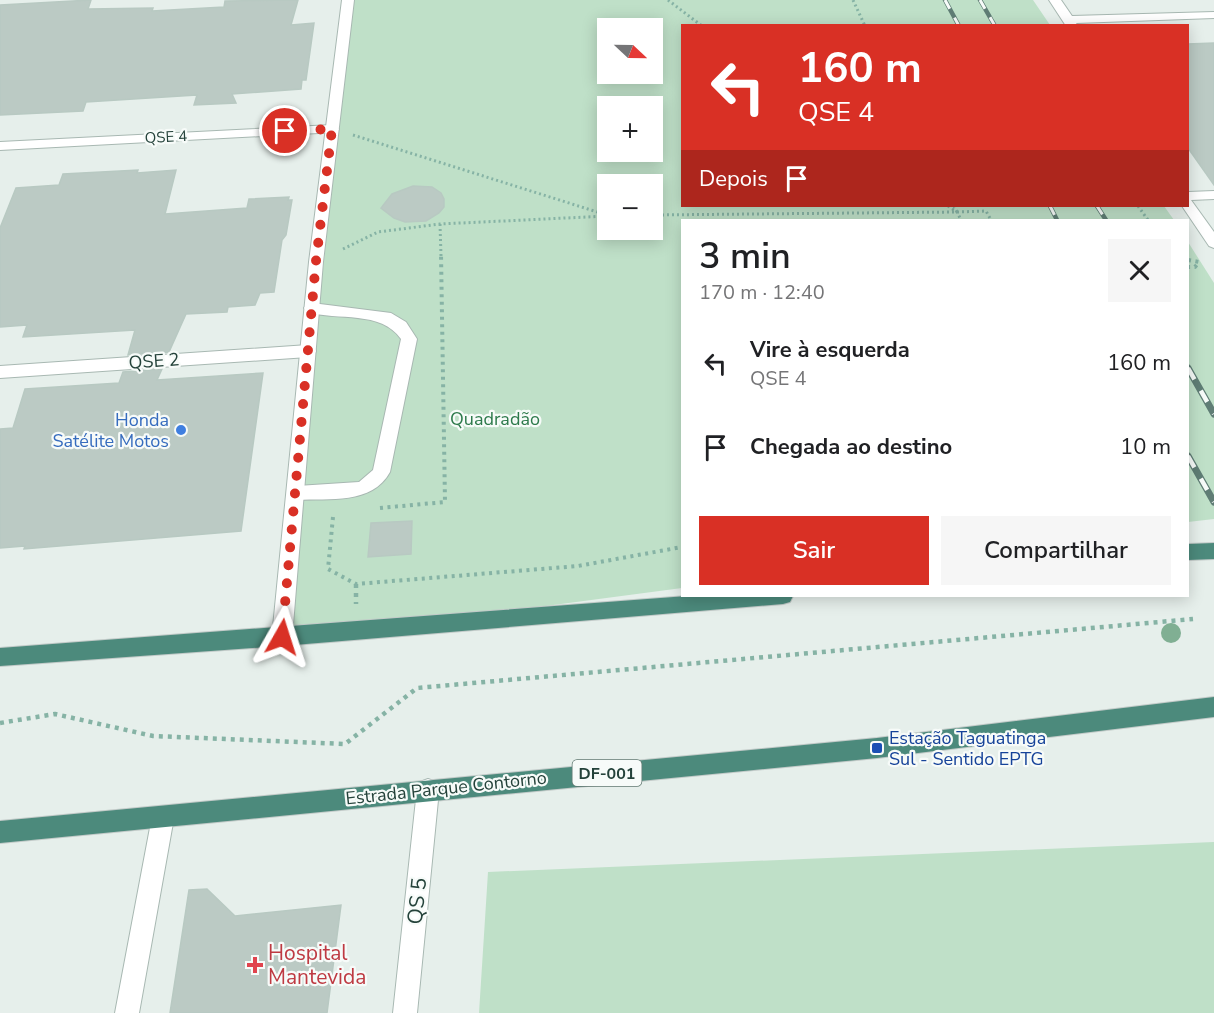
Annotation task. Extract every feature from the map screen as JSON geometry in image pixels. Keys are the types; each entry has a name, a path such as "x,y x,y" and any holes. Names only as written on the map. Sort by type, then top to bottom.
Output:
{"highway":[{"path":"1189,552 1214,550"},
{"path":"0,657 282,637 771,597"},
{"name":"Estrada Parque Contorno","path":"0,832 877,748 1214,706"}],"street":[{"path":"282,637 297,493 316,261 348,0"},
{"path":"1055,0 1070,23 1214,15"},
{"name":"QSE 4","path":"0,146 332,129"},
{"path":"1189,196 1214,195"},
{"path":"1189,206 1214,243"},
{"path":"297,493 362,489 373,482 381,472 409,339 400,326 386,317 312,308"},
{"name":"QSE 2","path":"0,372 308,351"},
{"name":"QS 5","path":"405,1013 428,790"},
{"path":"128,1013 163,817"}],"path":[{"path":"668,0 699,24"},
{"path":"853,0 864,24"},
{"path":"332,129 597,212"},
{"path":"950,207 957,212"},
{"path":"954,207 960,219"},
{"path":"663,215 986,211 990,219"},
{"path":"316,261 378,232 440,224 597,216"},
{"path":"1189,260 1199,262 1195,267 1189,267"},
{"path":"334,511 328,569 356,584 578,566 681,547"},
{"path":"0,723 55,714 153,736 345,744 417,688 1193,619"}],"green space":[{"name":"Quadradão","path":"353,0 1033,0 1049,24 681,24 681,207 1165,207 1173,219 681,219 681,588 357,631 282,637"},
{"path":"1189,244 1214,283 1214,519 1189,522"},
{"path":"1214,842 1214,1013 479,1013 488,872"}],"building":[{"path":"91,0 88,9 153,8 152,11 224,7 225,1 298,0 291,25 314,23 306,80 302,80 301,89 232,94 236,103 194,105 197,95 86,102 83,111 0,115 0,5"},
{"path":"1214,43 1214,185 1189,149 1189,44"},
{"path":"138,170 137,173 176,170 165,214 247,208 249,199 289,197 288,200 292,200 286,235 282,240 274,292 260,293 255,305 228,307 227,312 186,314 169,352 128,355 135,330 23,337 27,325 0,327 0,228 16,188 59,185 63,174"},
{"path":"413,186 432,187 441,193 444,207 439,213 426,221 405,222 394,218 381,208 392,194"},
{"path":"162,369 157,380 263,373 241,531 24,549 25,546 0,548 0,429 13,428 25,389 119,383 123,372"},
{"path":"412,521 411,554 368,557 371,523"},
{"name":"Hospital Mantevida","path":"207,889 235,916 341,905 327,1013 170,1013 189,890"}],"railway":[{"path":"945,0 958,24"},
{"path":"980,0 994,24"},
{"path":"1050,207 1056,219"},
{"path":"1098,207 1105,219"},
{"path":"1189,370 1214,414"},
{"path":"1189,458 1214,502"}],"place":[{"name":"Honda Satélite Motos","path":"181,430"},
{"name":"Estação Taguatinga Sul - Sentido EPTG","path":"877,748"},
{"name":"Hospital Mantevida","path":"255,965"}],"route":[{"path":"282,637 297,493 316,261 332,129 285,131"}]}
